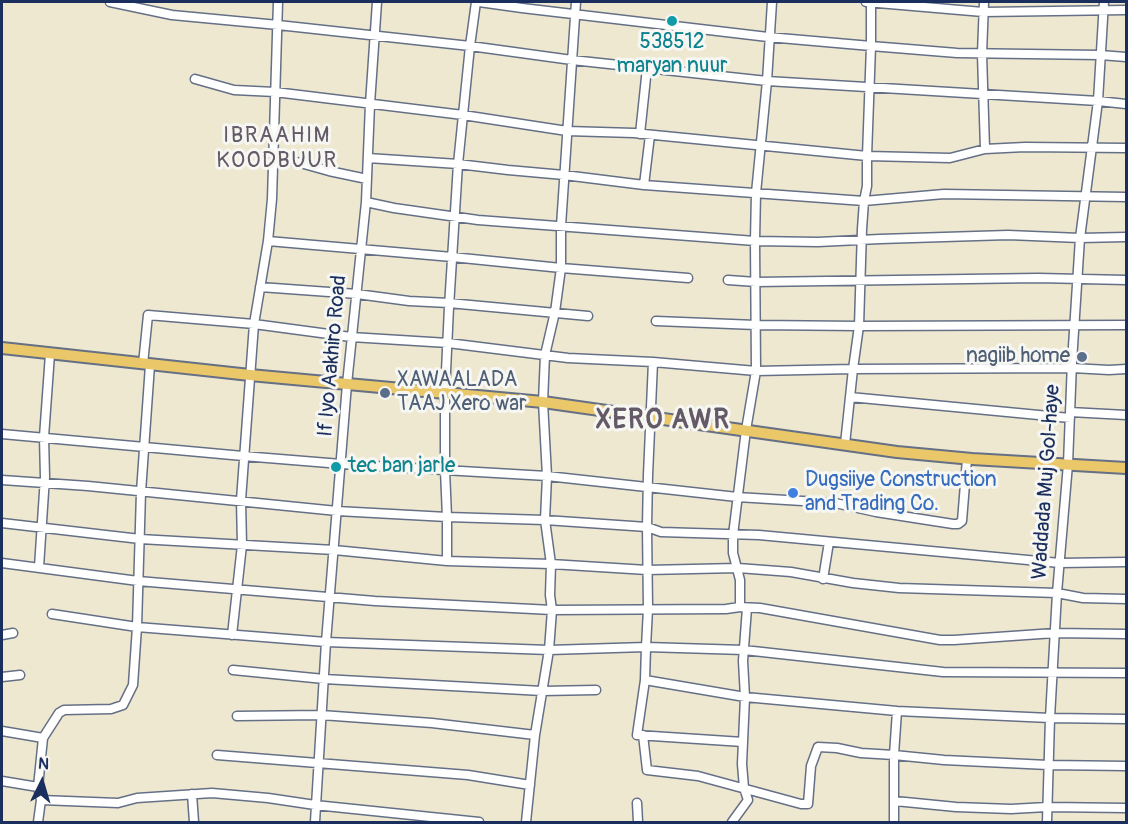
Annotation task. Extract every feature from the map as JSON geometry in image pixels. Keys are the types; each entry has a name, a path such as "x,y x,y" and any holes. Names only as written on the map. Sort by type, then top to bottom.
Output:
{"main road":[{"path":"2,348 147,365 543,402 897,452 967,459 1126,468"}],"street":[{"path":"110,2 172,15 470,46 572,60 767,81 1126,104"},
{"path":"232,635 242,545 243,456 254,324 272,199 278,2"},
{"name":"If Iyo Aakhiro Road","path":"315,822 326,642 347,384 366,202 377,2"},
{"path":"447,561 445,393 449,303 458,165 470,46 478,2 768,37 871,46 957,53 1126,57"},
{"path":"526,822 535,735 549,650 552,610 545,520 547,476 543,402 545,355 555,312 561,268 561,226 576,2"},
{"path":"732,822 748,800 744,788 742,764 745,697 743,607 733,535 756,371 756,193 767,81 771,2"},
{"path":"866,2 983,12 1103,6 1126,10"},
{"path":"845,444 860,326 861,240 867,186 871,2"},
{"path":"984,2 982,54 985,148"},
{"name":"Waddada Muj Gol-haye","path":"1047,822 1057,593 1068,464 1080,238 1098,101 1103,6"},
{"path":"640,134 647,68"},
{"path":"195,79 234,90 275,92 463,115 567,131 640,134 867,156 950,158 985,148 1126,148"},
{"path":"645,185 650,135"},
{"path":"273,153 329,171 367,179"},
{"path":"368,158 564,175 645,185 864,201 944,194 1126,197"},
{"path":"366,202 478,220 755,242 1008,235 1126,237"},
{"path":"267,241 688,278"},
{"path":"728,280 756,282 1078,278 1126,280"},
{"path":"260,287 588,316"},
{"path":"38,822 43,738 59,713 64,710 111,709 123,705 133,685 148,315 254,324 351,337 448,343 568,358 653,362 756,371 1126,369"},
{"path":"656,321 860,326 1126,325"},
{"path":"39,567 50,354"},
{"path":"653,362 648,487 648,609 645,680 637,735 743,742"},
{"path":"850,397 1070,415 1126,415"},
{"path":"2,434 341,464 547,476 737,497 835,503 876,512 958,524 962,520 967,459"},
{"path":"2,480 241,500 338,511 545,520 647,527 661,532 759,535 1060,563 1126,562"},
{"path":"2,523 140,539 334,550 447,561 647,570 738,568 791,572 824,579 899,588 1057,593 1083,598 1126,599"},
{"path":"824,579 829,542"},
{"path":"2,562 138,581 330,598 552,610 760,608 954,640 1055,633 1126,633"},
{"path":"52,614 137,627 326,642 549,650 646,647 744,650 943,672 1126,673"},
{"path":"2,635 13,633"},
{"path":"233,670 324,679 542,690 596,690"},
{"path":"2,677 20,675"},
{"path":"645,680 745,697 897,711 1126,719"},
{"path":"894,822 894,754 897,711"},
{"path":"237,716 321,715 432,723 535,735"},
{"path":"2,731 43,738"},
{"path":"643,735 647,770 698,776 801,804 808,804 812,766 818,747 944,760 1126,766"},
{"path":"217,755 468,775 530,784"},
{"path":"2,782 39,787"},
{"path":"41,800 118,803 137,798 212,792 479,822"},
{"path":"192,794 194,822"},
{"path":"895,801 956,807 1126,808"},
{"path":"637,803 638,822"}],"place":[{"name":"538512 maryan nuur","path":"672,21"},
{"name":"nagiib home","path":"1082,357"},
{"name":"XAWAALADA TAAJ Xero war","path":"385,393"},
{"name":"tec ban jarle","path":"336,467"},
{"name":"Dugsiiye Construction and Trading Co.","path":"793,493"}],"district":[{"name":"IBRAAHIM KOODBUUR","path":"277,148"},
{"name":"XERO AWR","path":"663,421"}]}
